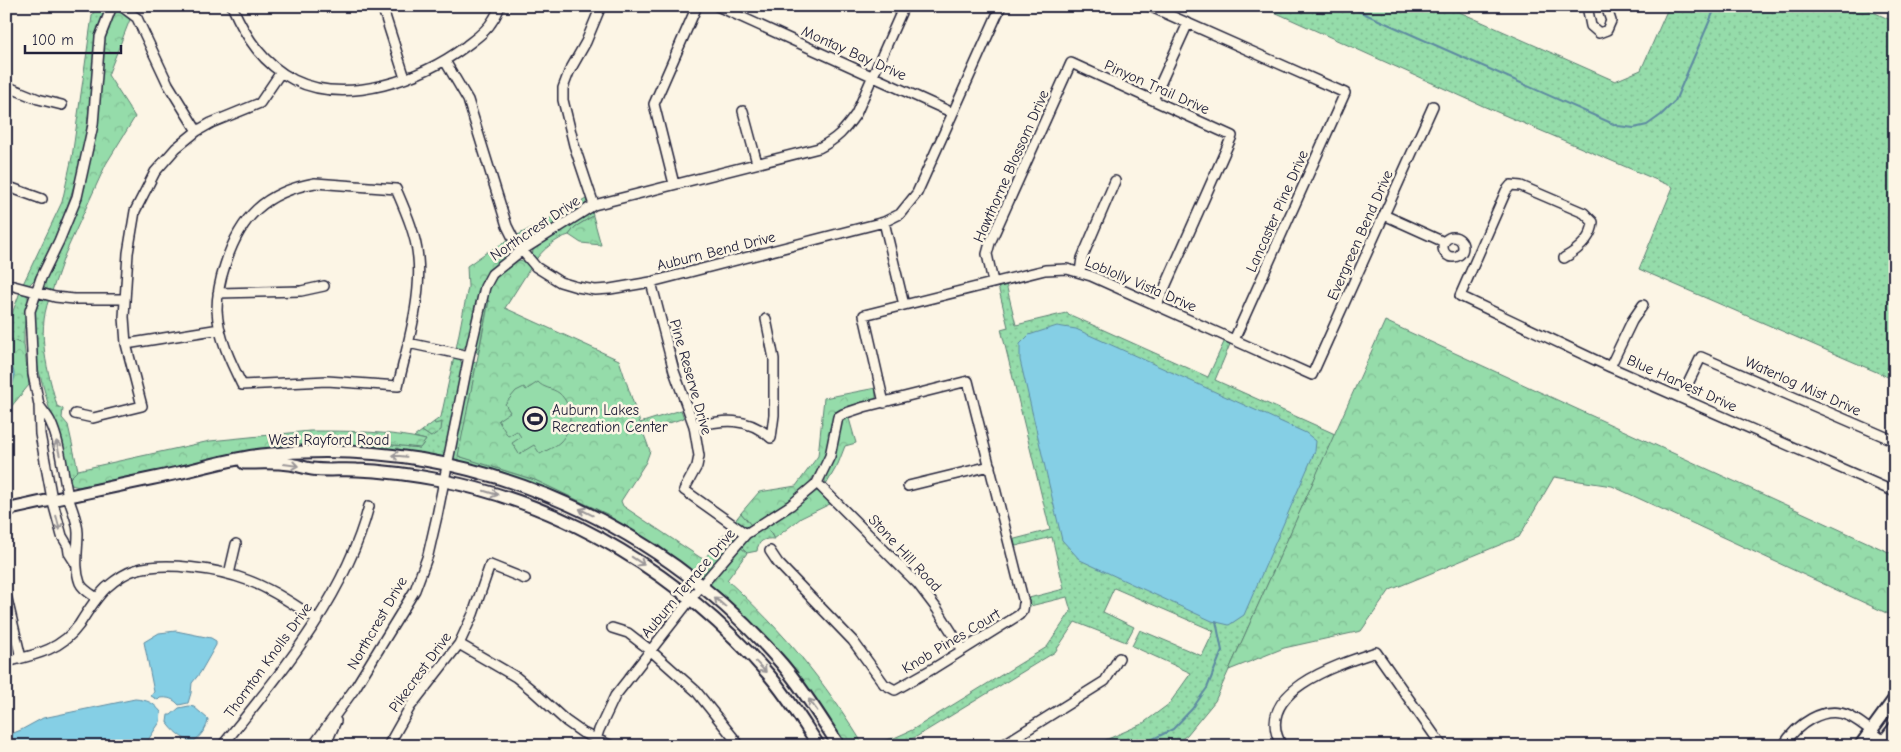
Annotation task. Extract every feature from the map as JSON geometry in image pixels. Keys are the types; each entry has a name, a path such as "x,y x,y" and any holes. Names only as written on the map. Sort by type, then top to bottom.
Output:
{"main road":[{"name":"West Rayford Road","path":"6,510 259,455 353,452 407,457 447,464 492,476 563,501 633,538 664,558 701,586 733,613 782,665 814,706 839,746"},
{"name":"West Rayford Road","path":"225,462 290,464 312,469 404,474 444,481 520,502 586,530 655,572 725,629 770,676 819,746"},
{"path":"1860,746 1895,698"},
{"path":"1882,744 1895,727"}],"street":[{"path":"97,598 82,586 76,564 62,536 52,499 40,434 39,405 32,374 29,332 30,312 35,292 77,197 93,125 100,37 112,6"},
{"path":"121,6 137,18 168,84 197,131"},
{"path":"232,6 242,29 254,48 268,62 295,80 313,87 329,90 366,89 428,70 445,61 478,36 493,21 500,6"},
{"path":"382,6 405,78"},
{"path":"594,204 574,145 563,100 563,88 569,72 586,42 601,6"},
{"path":"674,184 654,104 697,6"},
{"name":"Montay Bay Drive","path":"717,6 953,112"},
{"name":"Northcrest Drive","path":"313,746 398,621 415,590 428,555 469,356 485,287 492,274 521,251 594,204 819,148 834,140 856,114 904,6"},
{"name":"Auburn Bend Drive","path":"445,61 468,100 507,226 521,251 536,267 547,275 577,287 595,290 610,289 651,282 884,222 900,214 917,193 1001,6"},
{"path":"1149,6 1188,23 1154,100"},
{"path":"1587,6 1591,26 1599,33 1607,30 1611,21 1606,6"},
{"name":"Lancaster Pine Drive","path":"1188,23 1345,93 1234,340"},
{"name":"Pinyon Trail Drive","path":"1071,63 1232,136 1157,305"},
{"name":"Hawthorne Blossom Drive","path":"993,282 987,254 990,243 1071,63"},
{"path":"76,414 93,418 142,406 126,344 124,299 128,254 135,211 155,172 176,148 197,131 260,103 281,72"},
{"path":"6,86 62,105"},
{"name":"Evergreen Bend Drive","path":"1312,375 1433,106"},
{"path":"744,111 757,163"},
{"path":"1080,272 1082,258 1115,181"},
{"path":"314,183 396,189 410,224 418,257 418,288 398,386 327,381 242,386 234,370 220,329 217,310 218,293 228,252 238,231 248,217 263,202 294,187 314,183"},
{"path":"1463,250 1478,256 1506,191 1512,185 1521,186 1584,213 1593,222 1593,229 1579,249 1564,258"},
{"path":"6,186 42,199"},
{"path":"1384,215 1444,242"},
{"path":"884,222 904,305"},
{"path":"1455,236 1463,243 1463,250 1459,255 1449,256 1443,249 1444,242 1449,237 1455,236"},
{"name":"Blue Harvest Drive","path":"1478,256 1460,296 1610,367 1895,492"},
{"name":"Loblolly Vista Drive","path":"884,403 864,315 1045,270 1067,269 1080,272 1312,375"},
{"name":"Pine Reserve Drive","path":"651,282 674,371 694,426 699,456 692,478 684,490 746,534"},
{"path":"6,284 35,292 74,299 124,299"},
{"path":"218,293 301,291 324,286"},
{"path":"1610,367 1632,321 1643,305"},
{"path":"694,426 724,421 748,423 763,430 771,438 774,415 774,359 766,319"},
{"path":"126,344 220,329"},
{"path":"408,343 469,356"},
{"name":"Waterlog Mist Drive","path":"1681,398 1701,357 1895,441"},
{"name":"Auburn Terrace Drive","path":"595,743 615,696 701,586 746,534 791,505 817,483 830,456 838,418 843,414 968,381 990,466"},
{"path":"39,405 50,420 58,443 68,496 78,532 76,564"},
{"path":"908,486 990,466"},
{"name":"Knob Pines Court","path":"770,551 778,564 853,640 884,684 895,690 901,688 994,632 1019,615 1024,605 990,466"},
{"name":"Stone Hill Road","path":"817,483 918,584 937,609 963,650"},
{"name":"Thornton Knolls Drive","path":"227,744 317,619 358,545 369,506"},
{"path":"229,574 236,544"},
{"name":"Pikecrest Drive","path":"388,746 410,707 459,644 473,614 490,565 525,579"},
{"path":"6,662 40,654 60,644 78,626 97,598 112,583 122,576 142,568 191,568 229,574 248,580 273,592 317,619"},
{"path":"8,599 21,658"},
{"path":"612,628 628,633 696,691 740,746"},
{"path":"459,644 516,677 566,721 595,743 612,746"},
{"path":"1282,746 1274,726 1278,710 1288,695 1314,677 1376,652 1442,746"},
{"path":"1001,746 1106,681 1119,658"},
{"name":"Northcrest Drive","path":"325,746 343,704"},
{"path":"1783,746 1793,732 1809,720 1833,713 1849,716 1872,731 1882,744"}],"green space":[{"path":"96,6 108,6 101,23 97,41 89,112 78,172 59,228 34,280 29,285 23,284 62,202 72,157 92,16"},
{"path":"1261,6 1446,6 1615,81 1641,70 1669,6 1860,6 1895,22 1895,380 1639,269 1673,187 1483,106"},
{"path":"116,11 124,12 131,17 108,75 135,117 106,164 65,254 52,291 44,288 43,284 77,204 104,41 110,21"},
{"path":"588,198 585,205 529,242 522,243 516,236"},
{"path":"592,211 593,216 575,227 569,235 550,245 535,261 532,256 533,250"},
{"path":"593,216 601,245 581,243 569,235 575,227"},
{"path":"509,240 512,245 511,253 490,273 478,293 467,345 461,350 456,349 468,287 467,266"},
{"path":"518,260 524,261 531,267 505,308 619,360 640,423 681,410 684,418 643,432 650,451 646,462 621,501 623,506 701,558 705,558 729,528 733,531 734,539 701,578 696,577 609,520 611,516 535,480 458,456 489,301 486,299 498,276"},
{"path":"1006,284 1016,325 1066,313 1208,377 1225,340 1231,342 1215,380 1335,434 1215,701 1187,735 1172,746 1092,746 1142,724 1169,704 1191,673 1132,646 1140,630 1202,656 1214,631 1114,588 1103,612 1134,627 1126,642 1075,622 1055,652 916,737 890,746 864,746 894,738 912,730 1047,647 1071,611 1067,597 1026,607 1025,599 1064,589 1052,537 1012,547 1011,540 1050,530 1001,329 1008,327 998,286"},
{"path":"20,292 27,295 29,299 24,330 24,345 6,337 6,330"},
{"path":"42,298 49,299 45,312 43,339 47,366 57,406 63,409 62,418 68,425 78,470 69,479 35,357 34,322 36,303"},
{"path":"486,299 489,301 478,354 475,349"},
{"path":"1385,321 1895,555 1895,617 1612,486 1554,477 1519,537 1390,590 1361,631 1284,648 1229,670"},
{"path":"6,337 24,345 29,385 6,413"},
{"path":"454,357 460,359 463,367 444,456 438,459 375,450 376,443 420,448 426,440 414,437 422,431 431,437 434,422 441,417"},
{"path":"477,361 459,456 535,480 612,516 609,520 454,461 453,454 472,364"},
{"name":"Auburn Lakes Recreation Center","path":"538,382 542,386 559,393 564,398 569,410 570,424 565,436 553,447 540,454 534,445 519,454 512,443 521,437 517,431 508,436 498,420 510,412 505,404 516,391 524,387 526,390"},
{"path":"876,388 876,398 872,401 849,406 837,412 831,423 822,463 808,485 751,525 741,513 759,492 796,486 818,456 824,398"},
{"path":"848,415 856,443 845,446 838,464 826,485 824,476 841,420"},
{"path":"434,422 435,424 442,422 441,430 431,437 422,431"},
{"path":"310,431 383,433 426,440 420,448 376,443 375,450 238,454 79,487 71,485 69,479 78,470 210,441"},
{"path":"817,491 832,503 801,518 774,539 766,525 793,509"},
{"path":"741,513 751,525 744,527 734,522"},
{"path":"766,525 774,539 762,541 757,551 747,553 739,546 748,537"},
{"path":"739,546 747,553 727,580 748,599 802,658 834,700 864,746 843,746 828,721 710,586 712,579"}],"water":[{"path":"1057,326 1076,329 1306,433 1316,441 1315,451 1244,615 1229,625 1212,621 1080,560 1062,540 1020,360 1020,344 1029,335"},
{"path":"6,356 14,372 14,380 6,396"},
{"path":"176,631 211,638 216,641 216,645 200,673 192,683 188,703 179,705 171,699 160,698 158,700 151,696 154,692 144,642 159,633"},
{"path":"135,699 150,702 161,712 160,722 144,746 6,746 6,736 43,718"},
{"path":"194,707 208,719 203,732 193,742 178,734 167,722 168,715 171,715 179,708"}],"waterway":[{"path":"1347,6 1618,126 1634,128 1647,125 1661,115 1675,101 1716,6"},
{"path":"1139,746 1173,729 1192,709 1207,688 1222,651 1216,621"}],"place":[{"name":"Auburn Lakes Recreation Center","path":"535,419"}]}
